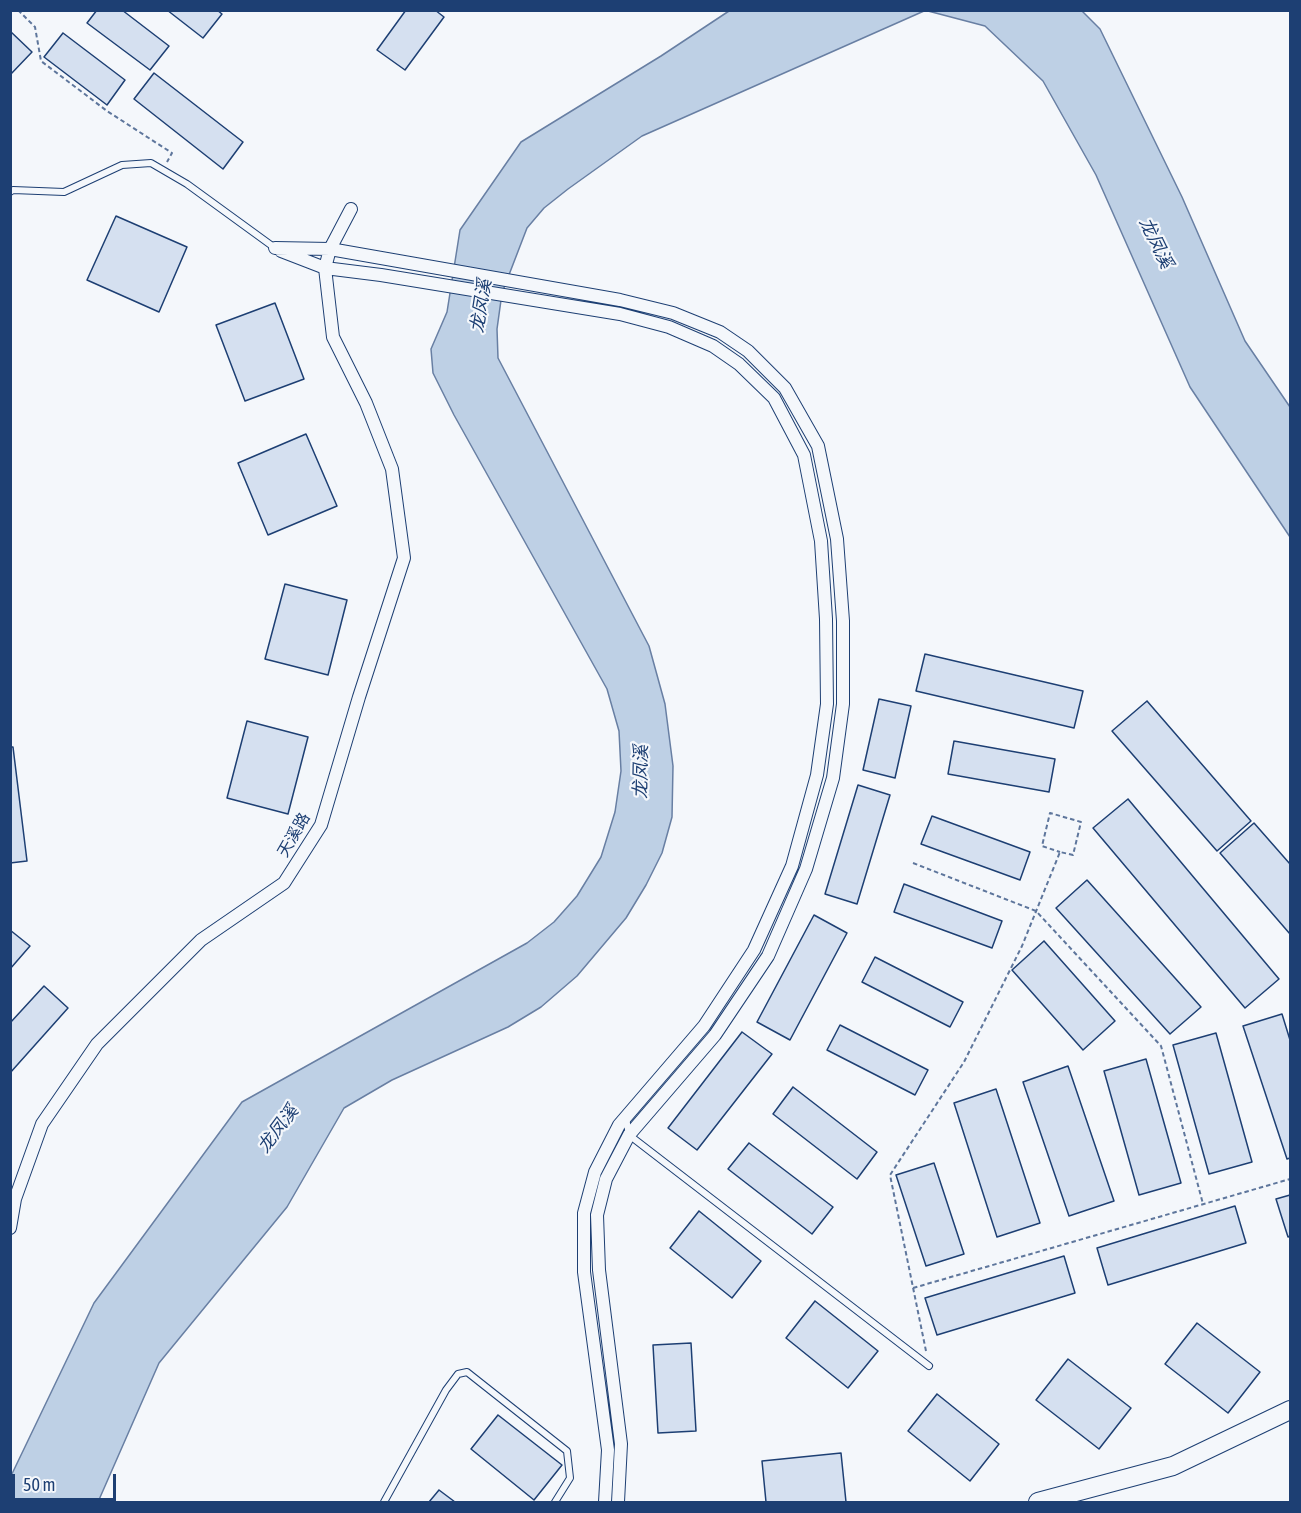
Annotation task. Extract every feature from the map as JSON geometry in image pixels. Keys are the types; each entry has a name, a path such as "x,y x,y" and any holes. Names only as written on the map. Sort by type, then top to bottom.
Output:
{"street":[{"path":"325,268 330,249 351,209"},
{"path":"275,248 330,249 620,300 673,313 720,332 748,351 785,388 818,446 837,539 843,621 843,704 833,778 806,869 768,956 715,1035 629,1135 606,1179 597,1215 599,1269 621,1444 618,1503"},
{"path":"275,248 325,268 620,314 669,327 713,346 739,364 774,398 804,455 821,541 826,620 827,704 817,775 792,866 754,950 704,1026 619,1125 595,1172 584,1213 584,1272 608,1450 605,1503"},
{"name":"天溪路","path":"10,1228 15,1199 42,1124 97,1044 201,940 284,884 321,825 404,558 392,470 366,403 333,337 325,268"},
{"path":"1038,1503 1173,1466 1290,1410"}],"lane":[{"path":"10,192 13,190 64,192 122,165 152,163 187,184 275,248"},
{"path":"626,1117 629,1135 929,1366"},
{"path":"612,1138 629,1135"},
{"path":"384,1503 446,1390 458,1374 467,1372 567,1451 570,1478 555,1503"}],"path":[{"path":"18,10 35,27 41,61 107,111 172,153 162,170"},
{"path":"1050,813 1081,822 1073,855 1060,852 1042,846 1050,813"},
{"path":"929,1366 890,1175 964,1062 1022,946 1060,852"},
{"path":"913,863 1036,911 1161,1046 1203,1204"},
{"path":"913,1288 1290,1179"}],"water":[{"name":"龙凤溪","path":"729,11 924,11 642,136 568,189 544,208 527,228 502,293 497,329 498,358 649,646 665,704 673,766 672,817 662,853 626,918 577,976 541,1007 508,1027 392,1080 344,1108 287,1207 159,1363 98,1502 11,1502 10,1478 94,1303 242,1102 527,943 554,922 577,896 601,857 615,812 621,771 619,731 607,689 454,415 433,373 431,349 447,312 460,230 521,142 661,56"},
{"name":"龙凤溪","path":"928,11 1082,11 1100,29 1182,197 1245,341 1290,407 1290,537 1190,387 1096,175 1043,81 985,26"}],"building":[{"path":"97,10 122,10 169,46 150,70 87,23"},
{"path":"167,10 217,10 222,14 203,38"},
{"path":"406,10 435,10 444,17 405,70 377,50"},
{"path":"10,31 32,52 10,75"},
{"path":"63,33 125,80 107,105 44,57"},
{"path":"154,73 243,142 223,169 134,99"},
{"path":"116,216 187,247 159,312 87,280"},
{"path":"275,303 304,379 245,401 216,325"},
{"path":"306,434 337,506 268,535 238,463"},
{"path":"285,584 347,600 328,675 265,659"},
{"path":"925,654 1083,691 1074,728 916,691"},
{"path":"879,699 911,706 895,778 863,770"},
{"path":"1147,701 1251,821 1217,851 1112,731"},
{"path":"247,721 308,737 288,814 227,798"},
{"path":"954,741 1055,759 1049,792 948,774"},
{"path":"10,747 13,747 27,861 10,863"},
{"path":"858,785 890,795 857,904 825,894"},
{"path":"1128,799 1279,979 1245,1008 1093,828"},
{"path":"932,816 1030,852 1020,880 921,844"},
{"path":"1254,823 1290,864 1290,934 1220,853"},
{"path":"1087,880 1201,1007 1170,1034 1056,908"},
{"path":"904,884 1002,921 992,948 894,912"},
{"path":"814,915 847,933 790,1040 757,1022"},
{"path":"10,930 30,946 10,969"},
{"path":"1044,941 1115,1021 1083,1050 1012,970"},
{"path":"875,957 963,1002 950,1027 862,982"},
{"path":"44,986 68,1008 10,1073 10,1023"},
{"path":"1282,1014 1290,1040 1290,1158 1287,1159 1243,1026"},
{"path":"840,1025 928,1070 915,1095 827,1050"},
{"path":"742,1032 772,1054 697,1150 668,1128"},
{"path":"1216,1033 1252,1162 1209,1174 1173,1045"},
{"path":"1146,1059 1181,1183 1139,1195 1104,1071"},
{"path":"1068,1066 1114,1201 1069,1216 1023,1082"},
{"path":"793,1087 877,1152 857,1179 773,1114"},
{"path":"996,1089 1040,1223 997,1237 954,1103"},
{"path":"749,1143 833,1207 812,1234 728,1169"},
{"path":"934,1163 964,1254 926,1266 896,1175"},
{"path":"1290,1195 1290,1236 1288,1237 1276,1199"},
{"path":"1235,1206 1246,1243 1108,1285 1097,1248"},
{"path":"699,1211 761,1261 732,1298 670,1248"},
{"path":"1064,1256 1075,1293 937,1335 925,1298"},
{"path":"815,1301 878,1351 848,1388 786,1338"},
{"path":"1197,1323 1260,1372 1228,1413 1165,1364"},
{"path":"691,1343 696,1431 658,1433 653,1345"},
{"path":"1068,1359 1131,1408 1099,1449 1036,1400"},
{"path":"937,1394 999,1444 970,1481 908,1431"},
{"path":"498,1415 562,1465 534,1500 471,1449"},
{"path":"841,1453 846,1502 766,1502 762,1461"},
{"path":"439,1490 455,1502 429,1502"}]}
